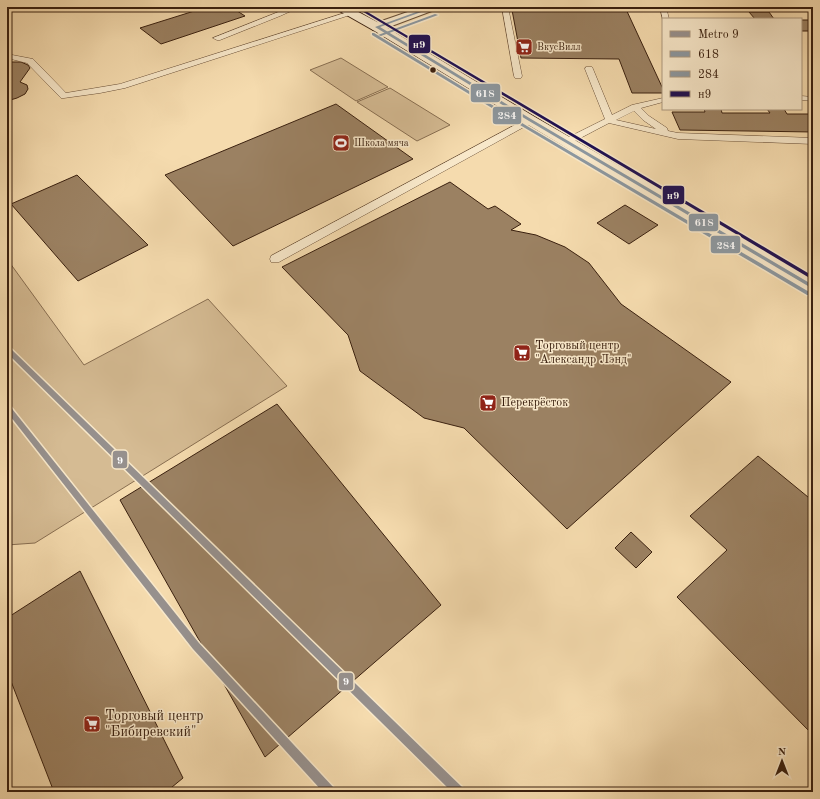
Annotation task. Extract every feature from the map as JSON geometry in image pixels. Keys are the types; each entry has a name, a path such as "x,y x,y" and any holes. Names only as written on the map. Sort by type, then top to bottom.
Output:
{"street":[{"path":"340,7 377,27 566,142 813,287"},
{"path":"377,27 433,7"}],"lane":[{"path":"217,38 278,16 297,7"},
{"path":"505,7 518,76"},
{"path":"662,7 666,18"},
{"path":"7,56 30,61 64,96 100,92 208,62 351,13"},
{"path":"588,69 610,121"},
{"path":"802,98 813,99"},
{"path":"566,142 635,107 662,100"},
{"path":"635,107 646,118 668,133 678,136"},
{"path":"275,259 530,120"},
{"path":"610,121 678,136 813,141"}],"shaded area":[{"path":"341,58 388,87 356,101 310,70"},
{"path":"390,88 450,125 417,141 357,102"},
{"path":"7,259 84,365 208,299 287,386 35,543 7,545"}],"building":[{"path":"207,7 231,7 245,16 161,44 140,28"},
{"path":"598,7 625,7 662,87 662,93 632,93 619,59 521,58 512,10 600,11"},
{"path":"749,12 769,12 773,18 754,18"},
{"path":"802,20 813,20 813,31 802,31"},
{"path":"7,62 21,62 28,65 30,68 20,82 27,85 28,89 25,94 7,101"},
{"path":"336,104 413,159 233,246 165,175"},
{"path":"704,110 721,110 722,113 770,113 768,110 785,110 787,114 813,114 813,132 680,130 672,112 705,112"},
{"path":"77,175 148,245 78,281 11,204"},
{"name":"Торговый центр \"Александр Лэнд\"","path":"450,182 488,209 495,206 521,224 511,230 536,235 565,247 589,263 621,304 731,382 567,529 464,428 424,418 360,371 348,335 282,267"},
{"path":"625,205 658,225 629,244 597,223"},
{"path":"277,404 441,605 265,757 120,500"},
{"path":"758,456 808,497 813,491 813,735 677,597 727,550 690,516"},
{"path":"631,532 652,552 636,568 615,548"},
{"name":"Торговый центр \"Бибиревский\"","path":"80,571 183,778 166,792 54,792 7,671 7,618"}],"metro line":[{"name":"9","path":"7,349 459,792"},
{"name":"9","path":"7,407 196,646 330,792"}],"transit line":[{"name":"н9","path":"357,7 813,278"},
{"name":"618","path":"377,27 433,7"},
{"name":"284","path":"380,35 436,15"},
{"name":"618","path":"377,27 530,120 813,287"},
{"name":"284","path":"373,34 526,127 809,294"}],"place":[{"name":"ВкусВилл","path":"524,47"},
{"name":"Школа мяча","path":"341,143"},
{"name":"Торговый центр \"Александр Лэнд\"","path":"522,353"},
{"name":"Перекрёсток","path":"488,403"},
{"name":"Торговый центр \"Бибиревский\"","path":"92,724"}]}
